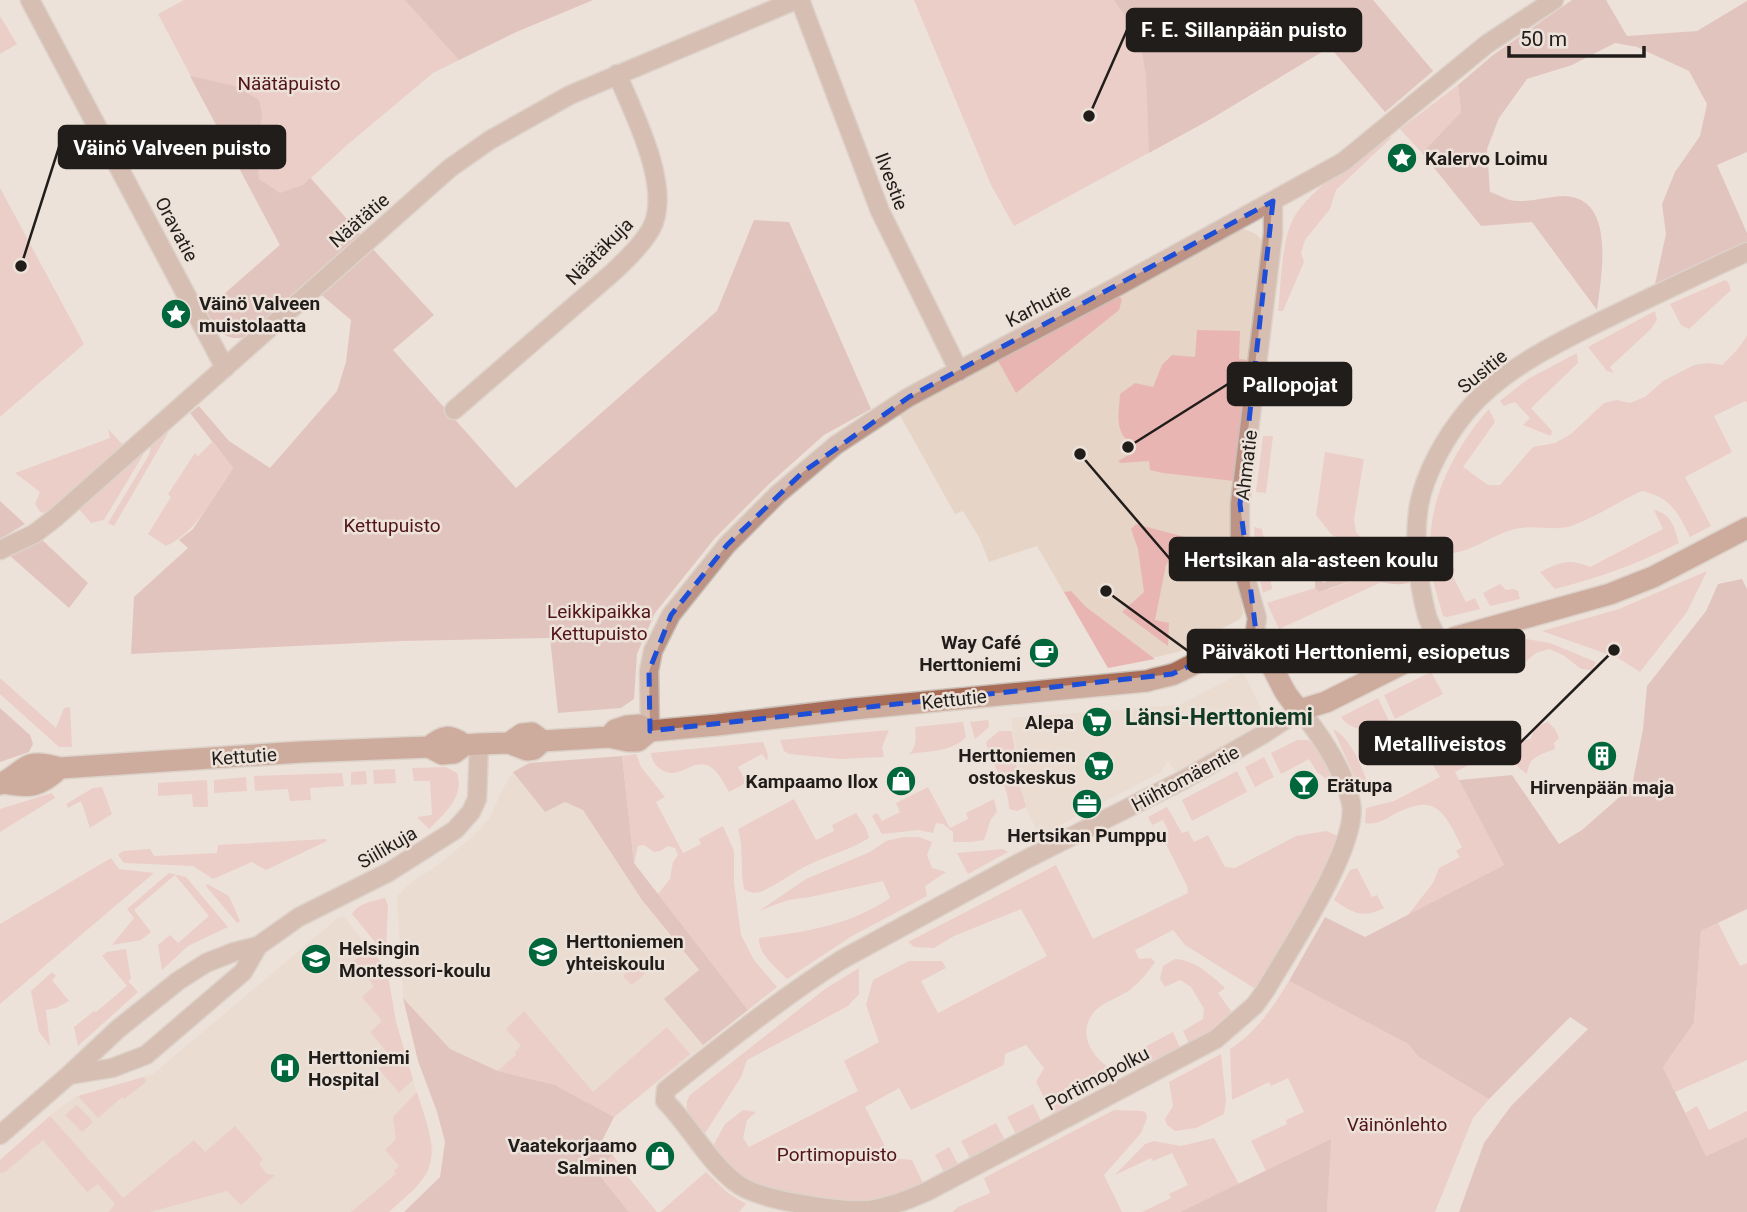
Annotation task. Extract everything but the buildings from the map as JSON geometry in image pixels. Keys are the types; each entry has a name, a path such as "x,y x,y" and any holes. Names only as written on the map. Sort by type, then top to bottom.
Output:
{"street":[{"name":"Oravatie","path":"30,0 225,368"},
{"name":"Näätätie","path":"0,550 34,534 55,518 450,168 534,114 617,74 798,0"},
{"name":"Ilvestie","path":"798,0 880,211 959,371"},
{"name":"Karhutie","path":"650,731 649,671 653,651 671,615 720,554 778,494 836,445 908,397 1343,162 1487,44 1554,0"},
{"name":"Näätäkuja","path":"454,410 611,274 651,230 657,213 659,194 656,176 617,74"},
{"name":"Ahmatie","path":"1252,646 1257,618 1244,572 1240,504 1273,234 1273,201"},
{"name":"Susitie","path":"1440,645 1428,618 1419,572 1419,504 1434,464 1467,411 1511,373 1556,345 1747,252"},
{"name":"Hiihtomäentie","path":"665,1101 666,1090 704,1059 841,960 1021,862 1183,780 1300,710 1326,702 1469,633 1610,594 1653,577 1747,528"},
{"name":"Kettutie","path":"2,784 26,766 41,763 60,768 301,752 429,747 441,737 447,736 472,744 509,743 527,750 534,749 543,741 609,737 615,730 627,726 639,726 650,731 1147,681 1172,674 1222,651 1241,645 1252,646"},
{"path":"1252,646 1264,653 1288,699 1300,710"},
{"name":"Portimopolku","path":"665,1101 736,1184 754,1193 784,1201 827,1209 867,1210 891,1205 926,1192 1216,1039 1255,1005 1265,991 1331,876 1352,822 1352,804 1342,779 1318,732 1300,710"},
{"name":"Siilikuja","path":"0,1135 118,1029 206,962 234,951 258,946 299,917 389,872 455,830 471,812 477,799 472,744"},
{"name":"Siilikuja","path":"69,1075 112,1068 146,1055 243,972 258,946"}],"highlighted area":[{"path":"1273,201 1240,504 1256,632 1253,646 1222,651 1172,674 650,731 649,671 671,615 727,545 803,472 909,397"}],"shaded area":[{"path":"1242,228 1256,234 1264,242 1230,516 1243,613 1240,619 1178,652 1108,668 1037,546 989,562 979,537 963,511 955,514 898,412"},
{"path":"1243,672 1268,722 1264,726 1220,748 1177,775 1168,760 1161,772 1039,836 1023,800 1011,718 1179,705"},
{"name":"Herttoniemen yhteiskoulu","path":"513,772 545,812 565,802 583,810 642,900 737,1019 614,1117 555,1085 498,1071 449,1049 403,998 397,896 472,837 490,818"},
{"name":"Herttoniemi Hospital","path":"339,917 344,917 387,970 396,1022 433,1149 428,1172 389,1212 0,1212 0,1160 53,1113 75,1097 153,1074"}],"green space":[{"name":"Näätäpuisto","path":"184,0 593,0 516,32 433,73 311,178 362,236 241,338 228,336 219,330 206,310 280,245 158,14"},
{"path":"405,0 593,0 516,32 459,60"},
{"path":"914,0 1373,0 1433,71 1385,112 1330,47 1209,120 1014,226 991,185"},
{"path":"1114,0 1373,0 1433,71 1385,112 1330,47 1149,153 1146,75 1139,36"},
{"path":"1572,0 1606,0 1627,36 1697,31 1747,1 1747,152 1717,165 1747,233 1747,245 1655,284 1666,234 1662,204 1675,172 1700,136 1707,104 1689,71 1637,47 1615,43 1572,65 1527,79 1499,118 1487,149 1490,192 1516,201 1564,196 1581,200 1592,210 1599,224 1602,241 1597,310 1532,222 1481,226 1422,153 1461,112 1458,85 1493,55"},
{"path":"0,16 17,44 0,54"},
{"path":"190,76 235,86 259,100 262,114 257,149 259,179 280,193 303,185 310,178 362,236 248,336 240,338 222,333 206,310 280,245"},
{"path":"1458,85 1461,112 1422,153 1400,129"},
{"path":"1390,137 1336,190 1330,209 1305,240 1301,253 1304,262 1283,311 1278,311 1285,246 1290,226 1297,213 1319,188"},
{"path":"0,188 84,344 0,417"},
{"name":"Kettupuisto","path":"754,220 789,222 871,409 824,435 769,484 715,538 655,613 637,654 634,699 621,708 558,713 550,638 402,641 131,654 134,597 188,548 179,540 193,529 233,468 190,413 199,406 229,441 270,468 337,391 346,362 351,320 319,293 372,248 434,315 393,350 516,488 717,311"},
{"path":"1725,280 1731,290 1689,329 1681,325 1670,304"},
{"path":"1118,296 1122,299 1119,310 1016,393 997,359"},
{"path":"1655,311 1657,320 1651,329 1610,367 1614,373 1607,371 1588,347"},
{"path":"1197,330 1240,331 1239,359 1249,360 1234,481 1150,470 1149,461 1118,461 1132,453 1134,446 1127,441 1120,429 1120,394 1135,383 1153,387 1162,365 1172,355 1195,357"},
{"path":"1747,336 1747,403 1745,401 1714,416 1732,452 1685,477 1711,526 1690,537 1667,502 1642,491 1568,527 1528,527 1509,531 1454,553 1430,550 1434,511 1446,474 1465,440 1489,409 1495,422 1463,467 1488,485 1500,485 1533,447 1555,443 1571,434 1604,403 1617,400 1630,403 1645,397 1663,381 1694,365 1722,365"},
{"path":"1577,353 1578,363 1531,408 1552,431 1551,436 1523,425 1530,418 1515,402 1504,406 1500,401 1528,379"},
{"path":"108,429 124,446 45,513 40,512 35,504 40,492 15,473 110,438"},
{"path":"166,431 168,433 114,526 108,523 149,455 151,445"},
{"path":"1263,436 1273,436 1266,493 1256,492"},
{"path":"212,442 233,468 196,522 166,546 148,534 171,497 168,494 195,453 198,456"},
{"path":"143,452 104,520 91,523 79,509"},
{"path":"1325,452 1364,459 1354,519 1356,532 1368,545 1364,551 1332,535 1316,515"},
{"path":"0,501 25,524 0,539"},
{"path":"1654,510 1669,518 1679,543 1618,569 1555,589 1540,572 1565,562 1590,567 1663,529"},
{"path":"1136,524 1185,537 1166,565 1155,620 1169,623 1168,646 1122,612 1144,592 1138,549 1131,529"},
{"path":"1254,527 1262,529 1267,555 1256,558"},
{"path":"39,537 88,583 69,608 9,555"},
{"path":"1368,545 1408,549 1409,583 1358,580 1319,592 1315,588 1315,576 1324,583 1349,565 1357,548 1364,551"},
{"path":"1268,563 1272,589 1263,593 1257,565"},
{"path":"1454,568 1451,573 1466,602 1475,598 1480,609 1447,617 1443,616 1431,574"},
{"path":"1707,571 1687,612 1640,672 1618,658 1542,631 1619,609"},
{"path":"1742,579 1747,589 1747,909 1701,931 1694,1023 1663,1067 1706,1156 1747,1137 1747,1212 1459,1212 1484,1143 1511,1106 1588,1029 1570,1017 1489,1099 1418,1056 1408,1044 1289,981 1325,917 1365,937 1504,865 1459,780 1512,775 1559,844 1582,830 1632,786 1643,729 1647,686 1706,611 1718,584"},
{"path":"1356,580 1384,581 1279,629 1267,603 1315,588 1320,592"},
{"path":"1500,584 1506,590 1518,591 1520,599 1490,606 1483,593"},
{"path":"1071,591 1086,607 1155,659 1108,668 1064,592"},
{"path":"1526,639 1550,643 1596,662 1592,670 1581,669 1563,655 1549,649 1536,653 1517,669 1497,661 1480,667 1477,673 1473,671 1466,657"},
{"path":"1431,672 1443,694 1395,719 1384,695"},
{"path":"0,678 56,728 64,708 70,707 72,747 59,747 0,694"},
{"path":"1378,698 1389,721 1369,731 1350,725 1341,717"},
{"path":"0,708 30,735 33,744 29,752 0,762"},
{"path":"988,720 989,727 975,739 970,722"},
{"path":"963,722 966,737 954,746 909,754 915,745 915,727"},
{"path":"1548,722 1559,738 1554,743 1555,749 1533,760 1527,774 1514,761 1513,742 1531,739 1536,728"},
{"path":"1483,724 1496,751 1455,772 1504,865 1408,915 1433,883 1439,868 1460,857 1456,851 1462,847 1449,822 1436,808 1418,805 1382,821 1365,823 1366,808 1394,801 1440,777 1433,765 1477,744 1469,730"},
{"path":"1333,729 1344,738 1362,768 1367,782 1359,787"},
{"path":"889,730 882,747 884,757 840,759 789,754 784,751 780,740"},
{"path":"999,731 1012,731 1019,783 1026,807 1017,811 1009,809 1006,791 986,742"},
{"path":"1297,740 1308,740 1316,747 1332,777 1326,779 1317,772 1309,759 1281,774 1271,753"},
{"path":"763,742 768,755 767,761 762,754 738,767 744,784 729,792 718,774 709,766 697,765 668,773 656,765 651,753"},
{"path":"636,754 641,767 665,797 656,802 683,853 701,844 699,839 723,826 734,851 734,883 741,935 754,960 777,987 748,1010 658,894 670,879 673,862 678,855 675,848 668,846 654,852 644,845 638,846 634,863 622,756"},
{"path":"622,756 634,863 748,1010 703,1045 664,999 699,970 642,900 583,810 565,802 545,812 513,772 529,763"},
{"path":"1264,757 1274,777 1255,787 1245,767"},
{"path":"446,767 457,773 458,790 452,804 429,829 417,817 432,815 430,781 414,781 412,768"},
{"path":"395,769 396,783 374,784 373,770"},
{"path":"366,771 367,784 351,785 351,772"},
{"path":"1237,771 1247,792 1192,821 1182,800"},
{"path":"342,773 344,786 310,788 311,800 290,801 288,789 255,791 254,776"},
{"path":"246,777 247,791 214,793 214,780"},
{"path":"207,780 208,807 193,807 192,794 158,796 158,783"},
{"path":"102,787 112,814 90,828 81,801 68,808 66,804 93,788"},
{"path":"928,787 950,828 968,819 966,813 994,799 997,812 991,819 984,840 953,842 953,832 943,824 936,823 933,833 919,830 882,834 872,816 877,813 882,821 900,812 896,803"},
{"path":"52,793 55,798 0,832 0,809"},
{"path":"794,799 816,840 834,831 832,825 856,813 869,838 808,865 760,892 744,889 738,829"},
{"name":"Portimopuisto","path":"1167,807 1182,833 1188,831 1194,842 1208,835 1225,867 1235,868 1296,836 1326,831 1341,837 1291,936 1254,988 1185,945 1173,930 1135,950 1139,959 1151,958 1155,962 1134,987 1101,1006 1091,1017 1086,1033 1088,1041 1096,1056 1109,1068 1065,1095 1068,1109 1054,1117 1036,1082 1044,1068 1026,1045 1005,1054 1004,1065 911,1110 899,1088 865,1107 891,1158 912,1160 924,1185 906,1193 867,1201 826,1200 750,1183 729,1169 713,1146 725,1124 743,1110 756,1112 747,1120 743,1138 749,1147 858,1091 844,1061 879,1042 866,1005 873,980 909,961 942,961 946,968 921,981 938,1013 1047,956 1021,909 954,936 934,948 914,947 908,942 1056,865 1093,939 1188,893 1161,834 1168,830 1163,820 1152,825 1148,817"},
{"path":"919,837 932,842 927,855 932,868 946,872 925,886 927,896 852,936 787,979 761,950 759,938 811,930 859,915 890,898 883,881 788,900 759,911 806,879 870,852 886,841"},
{"path":"327,841 266,870 252,862 213,879 193,866 124,863 118,855 123,851 150,849 154,856 217,853 218,845"},
{"path":"1003,849 1008,852 968,874 957,853"},
{"path":"111,858 119,869 154,873 0,1004 0,924"},
{"path":"1357,868 1372,897 1377,895 1384,908 1364,914 1334,900 1350,870"},
{"path":"169,873 186,877 228,927 188,946 162,970 158,945 170,935 178,943 209,916 175,875 134,910 151,932 141,940 112,945 134,918 127,909"},
{"path":"207,884 229,896 240,921 237,923"},
{"path":"385,898 388,905 384,953 352,914 362,905"},
{"path":"1718,923 1740,966 1747,963 1747,1060 1675,1092 1663,1067 1694,1023 1701,931"},
{"path":"369,948 387,970 396,1022 413,1080 399,1093 379,1069 392,1058 370,1032 382,1021 362,997 374,986 353,962"},
{"path":"126,949 131,979 128,981 138,992 78,1046 74,1027 127,986 102,956 107,952"},
{"path":"643,958 652,968 632,985 623,976"},
{"path":"1175,959 1196,965 1225,988 1218,993 1234,1015 1208,1036 1190,1045 1183,1031 1203,1019 1204,1009 1191,987 1180,980 1165,987 1160,979 1163,966"},
{"path":"859,968 859,994 848,1006 747,1060 741,1077 704,1135 687,1111 690,1095 825,989"},
{"path":"52,972 56,976 52,980 69,1001 46,1010 50,1046 39,1032 31,991"},
{"name":"Väinönlehto","path":"1289,981 1408,1044 1418,1056 1570,1017 1473,1118 1435,1212 1327,1212 1330,1140 1266,1171 1251,1141 1287,1124 1286,1120 1304,1112 1288,1078 1271,1086 1269,1082 1232,1100 1230,1049 1256,1027"},
{"path":"403,998 450,1049 498,1071 555,1085 614,1117 602,1141 613,1155 596,1170 629,1212 404,1212 440,1177 445,1142 418,1061"},
{"path":"524,1011 593,1092 667,1027 690,1054 614,1117 555,1085 498,1071 516,1055 515,1052 521,1046 506,1029"},
{"path":"1173,1032 1181,1050 1146,1068 1137,1051"},
{"path":"1221,1054 1226,1100 1224,1114 1196,1128 1175,1131 1167,1125 1165,1119 1173,1106 1169,1082"},
{"path":"144,1077 146,1082 124,1099 122,1097 98,1118 78,1096"},
{"path":"417,1092 431,1142 430,1163 424,1178 389,1212 351,1212 396,1174 394,1171 399,1166 385,1150 396,1139 393,1117"},
{"path":"1033,1104 1042,1123 1017,1136 1007,1117"},
{"path":"77,1105 93,1122 82,1132 65,1115"},
{"path":"1697,1106 1709,1130 1747,1111 1747,1137 1706,1156 1685,1113"},
{"path":"1114,1110 1142,1111 1147,1118 1141,1133 1104,1175 1122,1212 952,1212 990,1193 984,1178"},
{"path":"50,1116 123,1198 194,1140 205,1152 235,1126 263,1159 259,1164 267,1174 275,1175 241,1205 227,1191 150,1212 109,1212 115,1204 98,1184 87,1192 43,1140 5,1172 0,1173 0,1160"},
{"path":"996,1123 1006,1142 971,1160 961,1141"},
{"path":"1214,1138 1239,1184 1180,1212 1142,1212 1171,1198 1169,1194 1188,1185 1172,1153 1153,1161 1151,1158 1115,1175 1145,1144 1154,1141 1181,1146"},
{"path":"1331,1139 1327,1212 1180,1212"},
{"path":"949,1147 959,1166 945,1174 935,1155"},
{"path":"613,1155 657,1212 629,1212 596,1169"},
{"path":"706,1172 728,1193 746,1204 739,1212 660,1212"}],"place":[{"name":"F. E. Sillanpään puisto","path":"1089,116"},
{"name":"Kalervo Loimu","path":"1402,158"},
{"name":"Väinö Valveen puisto","path":"21,266"},
{"name":"Väinö Valveen muistolaatta","path":"176,314"},
{"name":"Pallopojat","path":"1128,447"},
{"name":"Hertsikan ala-asteen koulu","path":"1080,454"},
{"name":"Päiväkoti Herttoniemi, esiopetus","path":"1106,591"},
{"name":"Metalliveistos","path":"1614,650"},
{"name":"Way Café Herttoniemi","path":"1044,653"},
{"name":"Alepa","path":"1097,722"},
{"name":"Hirvenpään maja","path":"1602,756"},
{"name":"Herttoniemen ostoskeskus","path":"1099,766"},
{"name":"Kampaamo Ilox","path":"901,781"},
{"name":"Erätupa","path":"1304,785"},
{"name":"Hertsikan Pumppu","path":"1087,804"},
{"name":"Herttoniemen yhteiskoulu","path":"543,952"},
{"name":"Helsingin Montessori-koulu","path":"316,959"},
{"name":"Herttoniemi Hospital","path":"285,1068"},
{"name":"Vaatekorjaamo Salminen","path":"660,1156"}],"district":[{"name":"Länsi-Herttoniemi","path":"1219,717"}],"park label":[{"name":"Leikkipaikka Kettupuisto","path":"599,622"}]}
